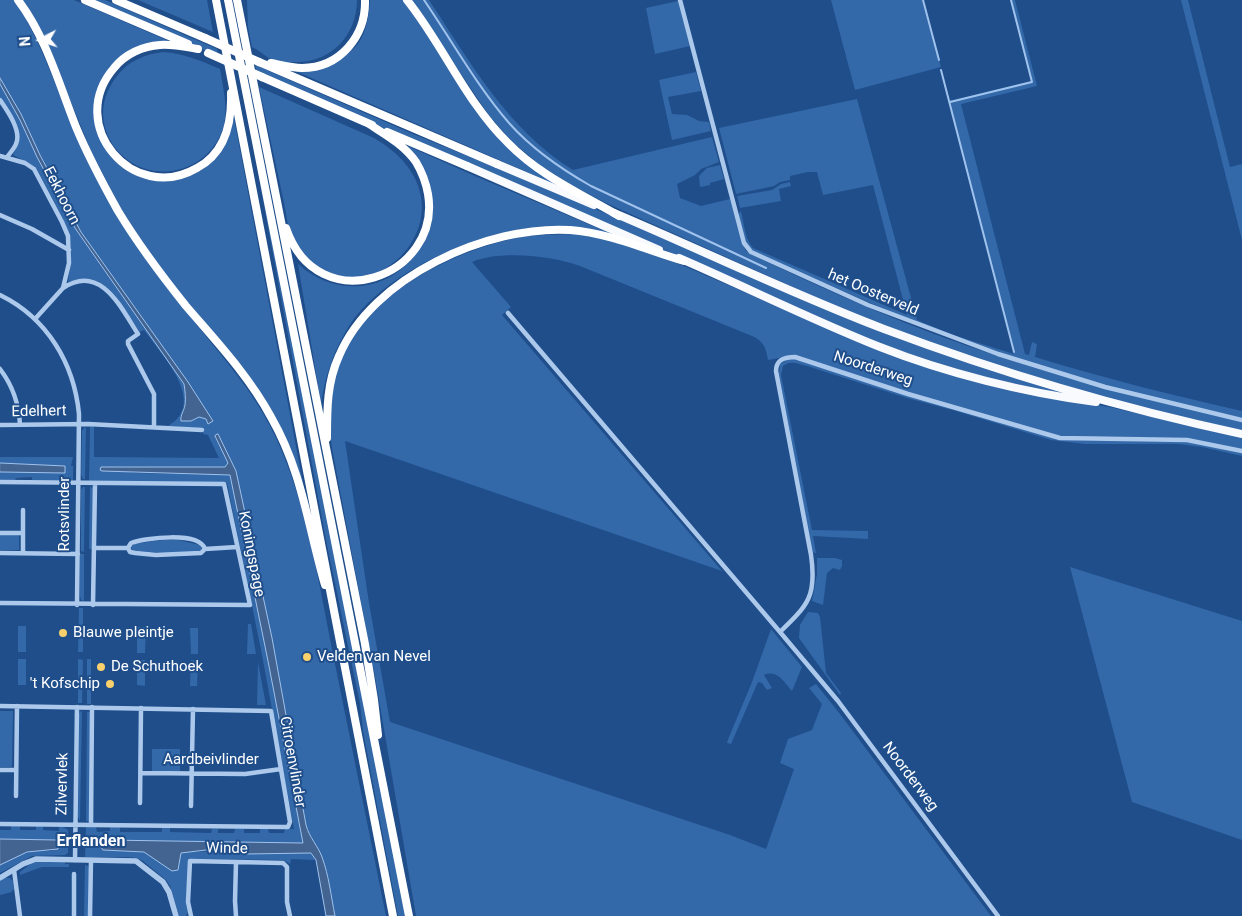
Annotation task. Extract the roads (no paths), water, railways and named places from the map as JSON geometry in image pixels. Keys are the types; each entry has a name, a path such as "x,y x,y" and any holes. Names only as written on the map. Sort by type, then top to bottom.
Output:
{"highway":[{"path":"18,0 33,22 83,143 119,212 148,257 236,365 260,398 282,437 301,486 321,570 337,625"},
{"path":"85,0 881,347 952,370 1018,388 1072,399 1113,404"},
{"path":"116,0 883,329 963,357 1113,404 1242,434"},
{"path":"216,0 393,916"},
{"path":"228,0 409,916"},
{"path":"237,0 365,644 374,700 383,781"},
{"path":"243,0 243,26"},
{"path":"259,62 301,68 314,67 335,59 346,51 357,37 364,20 365,0"},
{"path":"407,0 477,104 506,142 545,173 619,216"},
{"path":"198,49 161,45 138,50 118,63 102,84 97,106 102,135 113,154 132,170 150,176 172,177 189,173 211,158 229,126 232,101 230,71"},
{"path":"277,203 294,247 301,258 324,275 346,281 362,281 377,277 401,264 420,242 426,227 429,212 426,186 416,163 408,153 369,124"},
{"path":"327,457 328,395 332,376 342,349 353,328 369,309 386,293 419,271 483,242 520,232 546,230 571,230 600,235 684,260"}],"street":[{"name":"het Oosterveld","path":"680,0 744,242 751,252 868,305 998,354 1105,387 1242,420"},
{"path":"0,100 17,134 16,144 7,157"},
{"name":"Eekhoorn","path":"0,156 25,163 34,169 68,236 69,263 63,288 35,319"},
{"path":"0,215 32,228 69,250"},
{"path":"63,288 72,282 82,280 94,281 101,285 111,294 138,334 128,341 128,344 154,394 154,427"},
{"name":"Rotsvlinder","path":"0,295 20,306 35,319 56,344 69,367 78,399 80,424 77,605"},
{"name":"Noorderweg","path":"508,313 838,701 998,916"},
{"name":"Noorderweg","path":"780,632 804,608 810,596 813,581 811,555 776,372 776,365 782,359 797,358 908,394 1056,437 1070,439 1187,440 1242,452"},
{"path":"0,369 12,386 16,396 20,425"},
{"name":"Edelhert","path":"0,425 80,424 202,430"},
{"name":"Koningspage","path":"0,482 224,484 250,606 0,604"},
{"path":"93,605 95,483"},
{"path":"23,510 23,553"},
{"path":"0,532 23,533"},
{"path":"128,548 131,543 137,541 164,538 191,540 202,544 205,550"},
{"path":"128,548 130,552 135,554 156,555 201,554 205,550 237,546"},
{"path":"95,548 128,548"},
{"path":"0,553 78,554"},
{"name":"Citroenvlinder","path":"0,706 271,712 290,822 288,827 0,824"},
{"path":"16,796 17,706"},
{"name":"Zilvervlek","path":"75,860 77,707"},
{"path":"91,825 92,707"},
{"path":"140,804 141,708"},
{"path":"190,806 193,709"},
{"name":"Aardbeivlinder","path":"140,773 246,774 281,769"},
{"path":"0,770 16,770"},
{"path":"0,878 27,862 36,859 126,860 140,863 163,882 169,892 176,916"},
{"path":"90,916 91,860"},
{"name":"Winde","path":"191,916 188,902 190,861 283,862 287,867 287,902 290,916"},
{"path":"236,862 236,916"},
{"path":"14,870 20,916"},
{"path":"74,874 74,916"}],"waterway":[{"path":"424,0 475,79 497,109 537,150 591,186 766,268"},
{"path":"923,0 939,60"},
{"path":"950,102 1032,82 1011,0"},
{"path":"941,70 1014,352"}],"place":[{"name":"Blauwe pleintje","path":"63,633"},
{"name":"Velden van Nevel","path":"307,657"},
{"name":"De Schuthoek","path":"101,667"},
{"name":"'t Kofschip","path":"110,684"}],"district":[{"name":"Erflanden","path":"91,842"}]}
